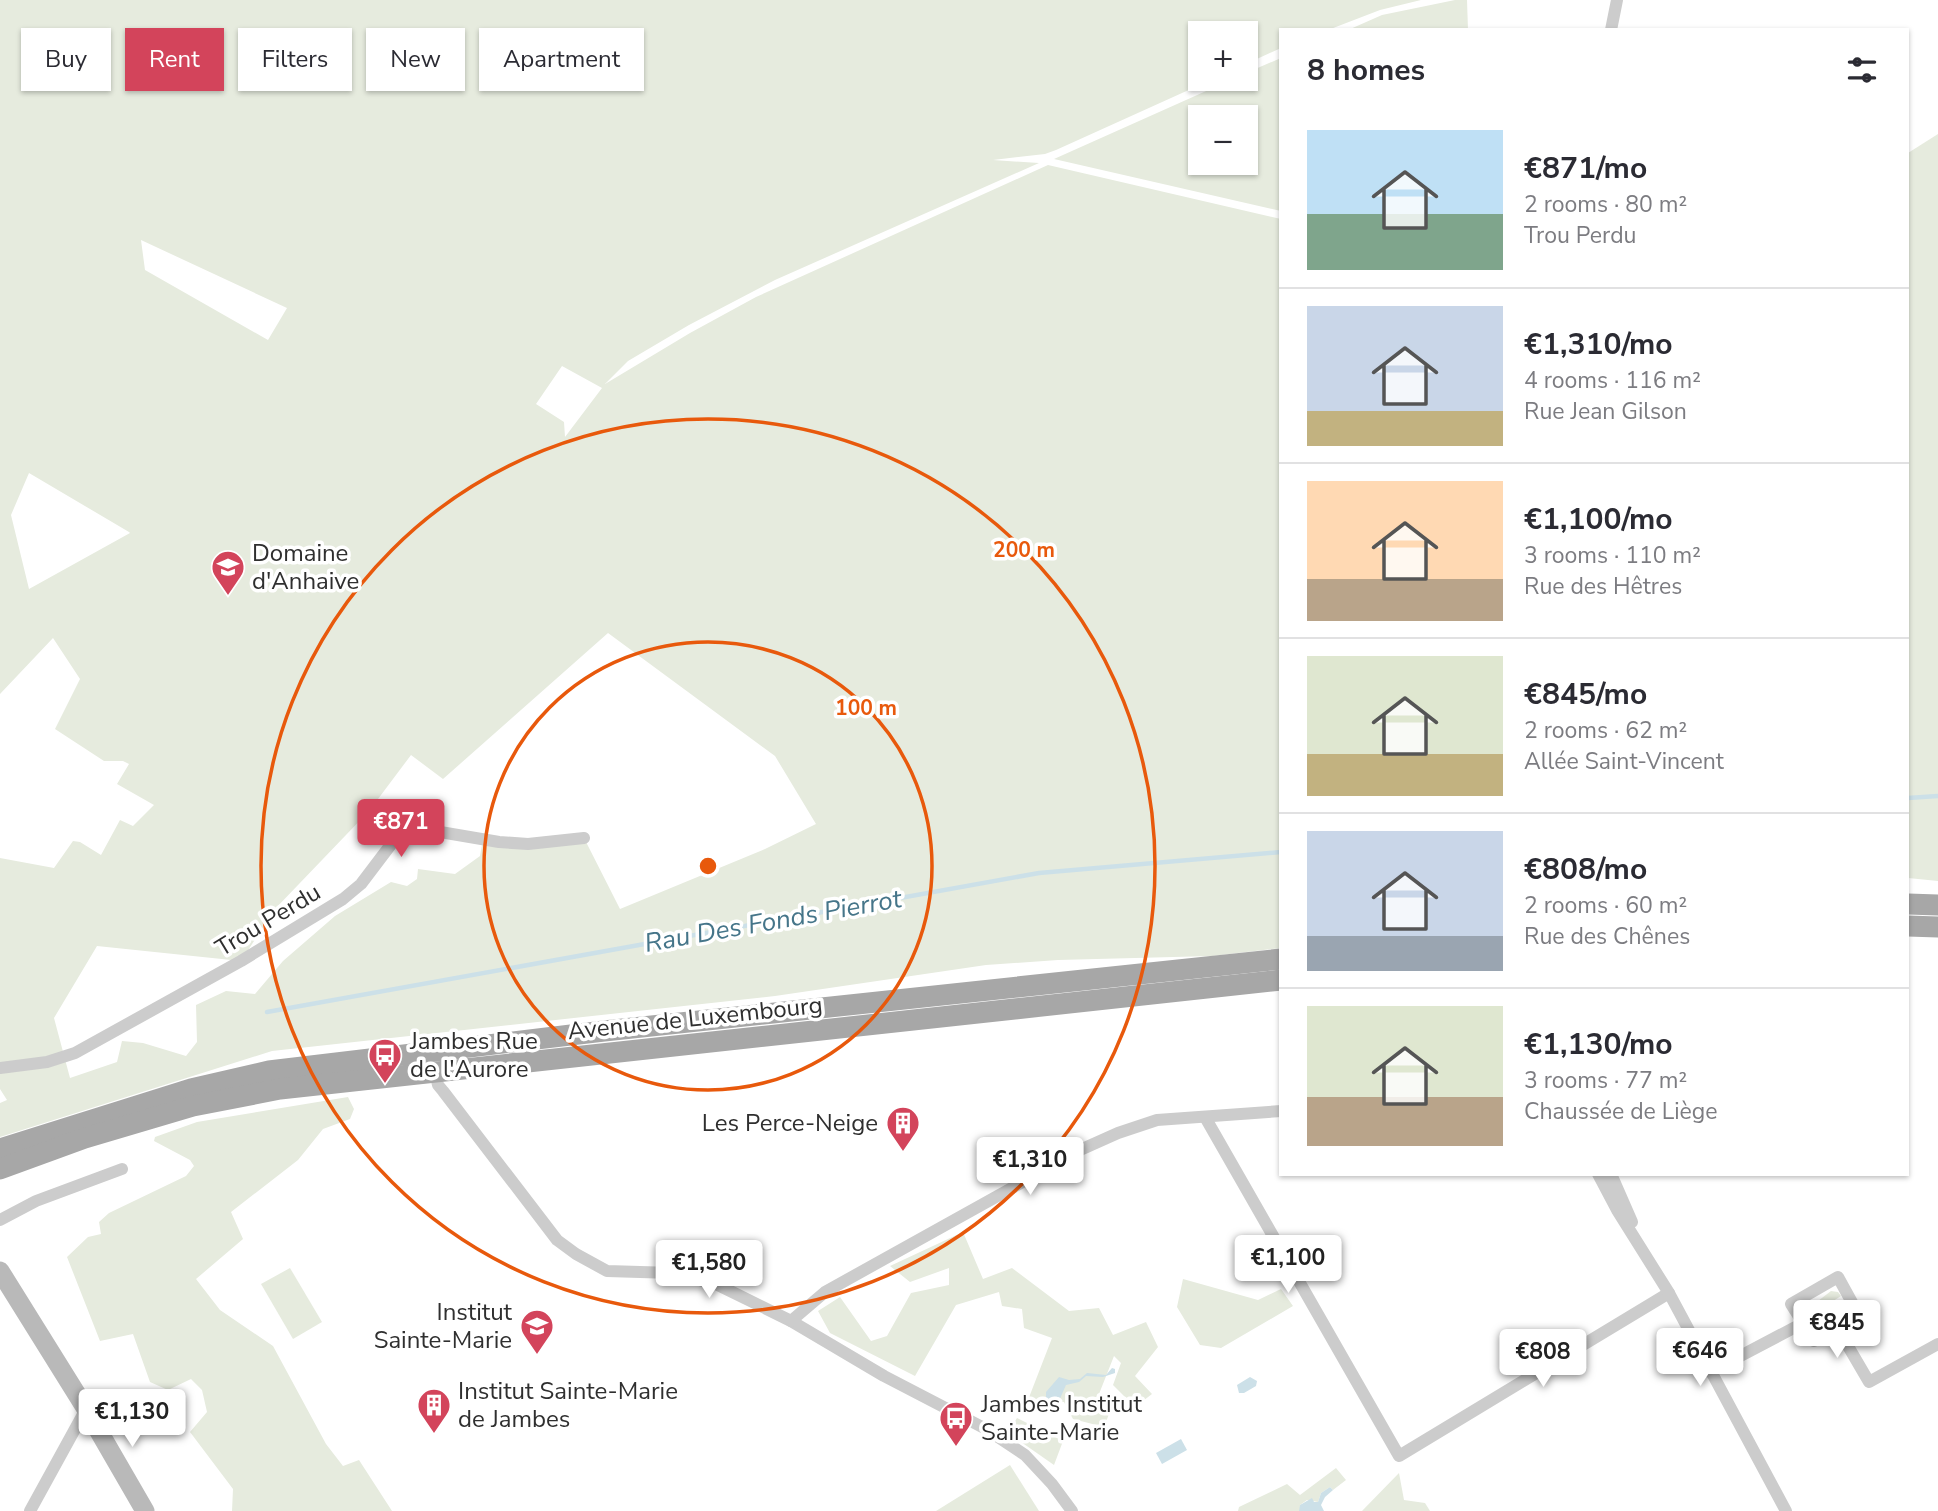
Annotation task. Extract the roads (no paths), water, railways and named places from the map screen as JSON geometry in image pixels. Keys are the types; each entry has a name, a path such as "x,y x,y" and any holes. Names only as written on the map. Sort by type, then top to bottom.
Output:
{"main road":[{"path":"1909,904 1938,905"},
{"path":"1909,926 1938,927"},
{"name":"Avenue de Luxembourg","path":"0,1150 191,1089 269,1072 433,1050 1279,959"},
{"name":"Avenue de Luxembourg","path":"0,1169 85,1138 193,1106 280,1089 1279,980"}],"street":[{"path":"1611,28 1617,0"},
{"name":"Trou Perdu","path":"0,1068 47,1062 75,1053 277,940 343,899 361,884 405,826 499,842 528,844 584,838"},
{"path":"433,1050 434,1072 438,1085 557,1240 576,1254 607,1271 673,1273 718,1285 791,1321 884,1376 986,1429 1025,1455 1052,1483 1072,1511"},
{"path":"791,1321 825,1292 1080,1150 1118,1133 1157,1120 1279,1111"},
{"path":"1205,1117 1399,1456 1669,1293"},
{"path":"0,1220 37,1202 122,1169"},
{"path":"1599,1176 1669,1293 1786,1511"},
{"path":"1612,1176 1643,1249"},
{"path":"0,1271 86,1409 145,1511"},
{"path":"1838,1277 1860,1317 1814,1341 1804,1323 1791,1304 1838,1277"},
{"path":"1710,1372 1804,1323"},
{"path":"1838,1329 1869,1382 1938,1344"},
{"path":"30,1511 86,1409"}],"waterway":[{"name":"Rau Des Fonds Pierrot","path":"1909,798 1938,796"},
{"name":"Rau Des Fonds Pierrot","path":"267,1012 1039,873 1279,852"}],"place":[{"name":"Domaine d'Anhaive","path":"228,597"},
{"name":"Jambes Rue de l'Aurore","path":"385,1085"},
{"name":"Les Perce-Neige","path":"903,1153"},
{"name":"Institut Sainte-Marie","path":"537,1356"},
{"name":"Institut Sainte-Marie de Jambes","path":"434,1435"},
{"name":"Jambes Institut Sainte-Marie","path":"956,1448"}]}
